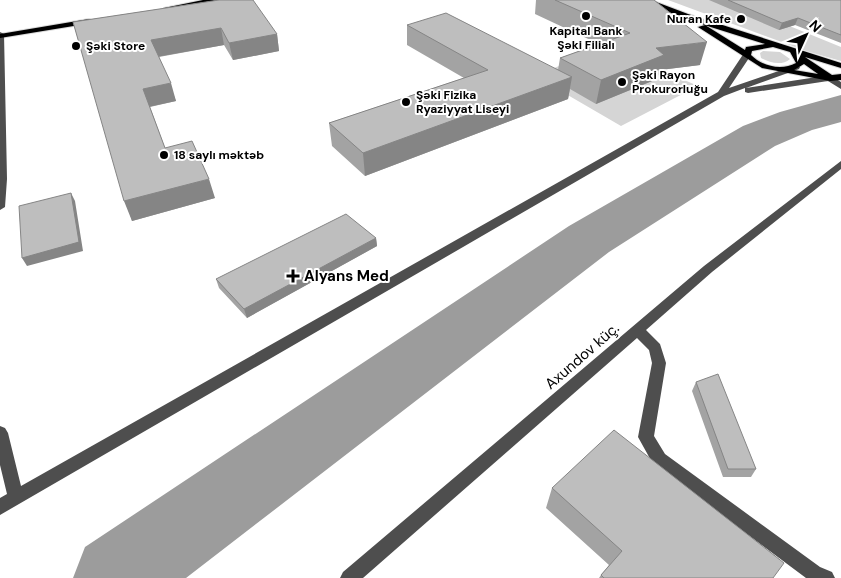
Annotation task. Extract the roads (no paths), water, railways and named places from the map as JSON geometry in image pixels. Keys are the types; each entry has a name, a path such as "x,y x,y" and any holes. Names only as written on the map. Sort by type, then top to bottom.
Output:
{"main road":[{"path":"157,10 216,0"},
{"path":"645,0 685,16 790,52 841,66"},
{"path":"685,16 756,63 787,71 830,78 841,77"},
{"path":"0,35 98,20"},
{"path":"747,56 749,49 761,46 790,52 830,78"},
{"path":"773,68 796,67 801,61 790,52"}],"street":[{"path":"0,35 2,180 0,207"},
{"path":"721,94 747,56"},
{"path":"0,506 721,94 796,67"},
{"path":"721,94 830,78 841,86"},
{"name":"Axundov küç.","path":"349,578 708,269 841,164"},
{"path":"637,330 655,348 659,363 646,437 659,459 814,573 826,578"},
{"path":"0,433 16,497"}],"waterway":[{"path":"116,578 589,239 759,136 796,121 841,108"}],"place":[{"name":"Kapital Bank Şəki Filialı","path":"586,16"},
{"name":"Nuran Kafe","path":"741,19"},
{"name":"Şəki Store","path":"76,46"},
{"name":"Şəki Rayon Prokurorluğu","path":"622,82"},
{"name":"Şəki Fizika Ryaziyyat Liseyi","path":"406,102"},
{"name":"18 saylı məktəb","path":"164,155"},
{"name":"Alyans Med","path":"293,276"}]}
